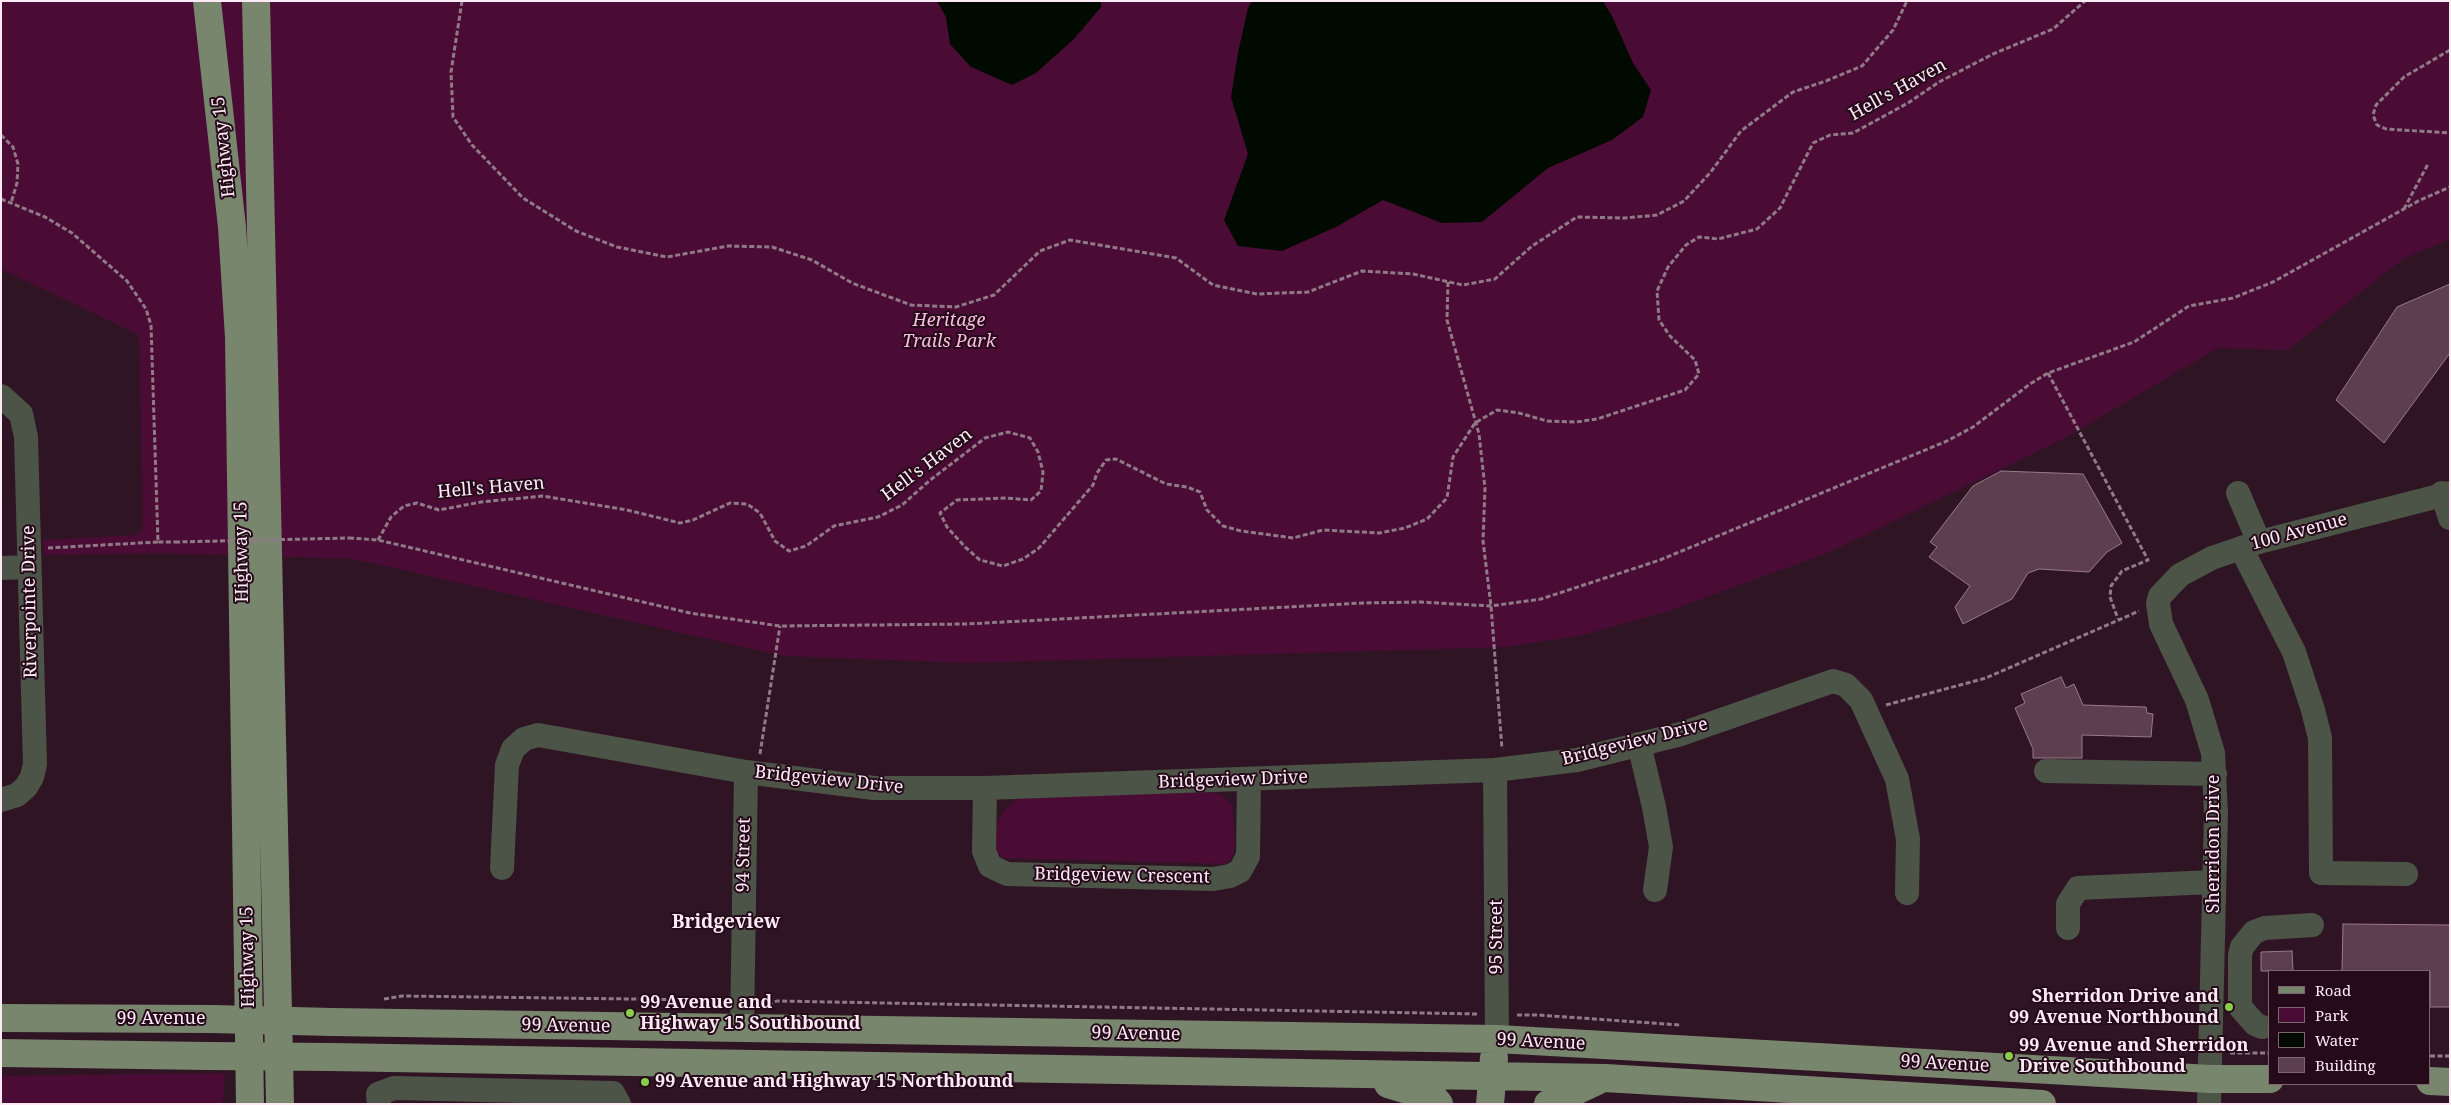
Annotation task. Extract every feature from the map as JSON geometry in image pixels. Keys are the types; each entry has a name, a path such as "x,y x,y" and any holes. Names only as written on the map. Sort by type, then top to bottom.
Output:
{"main road":[{"name":"Highway 15","path":"207,1 229,190 239,338 250,1104"},
{"name":"Highway 15","path":"256,1 280,1104"},
{"name":"99 Avenue","path":"1,1018 212,1019 742,1029 1497,1039 2209,1091 2268,1079"},
{"name":"95 Street","path":"1490,1104 1491,1076 1497,1039"},
{"name":"99 Avenue","path":"1,1053 1606,1078 2042,1104"},
{"path":"1360,1075 1434,1098 1439,1104"},
{"path":"1548,1104 1606,1078"},
{"path":"2431,1081 2450,1082"}],"street":[{"name":"Riverpointe Drive","path":"1,396 16,407 25,425 35,764 32,777 26,787 17,795 1,800"},
{"path":"2238,493 2250,545 2294,652 2320,738 2321,873 2406,874"},
{"path":"2446,493 2450,518"},
{"name":"100 Avenue","path":"2159,599 2180,575 2212,558 2250,545 2446,493"},
{"path":"1,568 29,558"},
{"name":"Sherridon Drive","path":"2159,599 2161,624 2196,700 2214,753 2214,882 2209,1091"},
{"name":"Bridgeview Drive","path":"502,868 507,764 513,749 524,739 538,735 751,772 874,788 985,788 1500,770 1577,760 1681,734 1833,681 1846,685 1855,693 1866,712 1897,779 1908,839 1907,893"},
{"path":"1639,744 1661,847 1655,890"},
{"name":"95 Street","path":"1497,1039 1500,770"},
{"path":"2046,771 2215,774"},
{"name":"94 Street","path":"742,1029 751,772"},
{"name":"Bridgeview Crescent","path":"985,788 984,851 990,866 1007,874 1213,879 1240,872 1248,856 1249,780"},
{"path":"2068,928 2068,904 2078,888 2214,882"},
{"path":"2262,1027 2255,1024 2240,1007 2240,955 2242,947 2254,932 2265,928 2312,925"},
{"path":"379,1104 378,1094 394,1088 613,1093 619,1104"}],"path":[{"path":"462,1 451,72 454,117 472,145 523,198 576,231 617,247 667,257 728,246 772,247 812,260 852,283 911,305 956,307 994,295 1040,251 1070,240 1176,258 1213,285 1257,294 1308,292 1362,271 1413,274 1463,285 1495,280 1532,246 1577,217 1625,218 1657,216 1684,201 1710,173 1742,131 1793,92 1862,66 1893,30 1907,1"},
{"name":"Hell's Haven","path":"378,540 391,517 404,506 417,503 439,510 481,502 543,496 627,510 680,523 693,520 730,503 747,504 760,514 775,541 789,550 806,546 834,526 878,517 902,506 929,481 985,438 1008,432 1030,438 1038,452 1043,472 1041,491 1031,500 1006,498 957,500 940,513 947,526 965,547 980,560 1003,566 1023,559 1039,548 1093,485 1097,473 1106,460 1116,459 1166,484 1187,486 1200,492 1207,510 1224,526 1293,538 1323,530 1379,534 1405,528 1427,519 1447,498 1453,457 1475,423 1497,410 1519,413 1547,421 1576,422 1597,420 1685,390 1698,374 1696,360 1670,336 1659,320 1657,291 1668,267 1686,245 1699,237 1718,239 1757,229 1780,208 1813,142 1830,136 1853,133 1908,103 1939,82 1993,54 2053,29 2084,1"},
{"path":"2450,50 2404,77 2376,104 2373,115 2377,125 2386,129 2450,133"},
{"path":"1,135 12,147 18,164 17,183 11,203"},
{"path":"2404,209 2428,164"},
{"path":"29,558 158,542 349,538 378,540 690,613 780,626 976,624 1363,603 1420,602 1491,606 1541,599 1660,560 1947,441 1973,427 2030,384 2048,373 2134,342 2189,306 2233,298 2273,282 2404,209 2450,187"},
{"path":"1,199 45,217 72,233 127,281 146,309 152,325 158,542"},
{"path":"1448,282 1447,320 1475,423 1485,488 1483,541 1491,606 1500,770"},
{"path":"2048,373 2148,560 2122,571 2111,586 2110,597 2118,619"},
{"path":"1866,712 1986,678 2159,599"},
{"path":"751,772 780,626"},
{"path":"381,1000 395,997 708,1000 716,1004"},
{"path":"768,1005 777,1001 1462,1013"},
{"path":"2235,1053 2268,1054"},
{"path":"2431,1056 2450,1056"}],"green space":[{"name":"Heritage Trails Park","path":"1,1 2450,1 2450,239 2403,259 2288,350 2218,348 2065,438 1830,552 1666,612 1578,636 1505,647 969,663 784,656 354,559 161,553 44,555 43,540 137,535 143,528 139,335 1,269"},
{"path":"1214,792 1232,805 1235,842 1233,856 1226,864 1003,858 996,851 993,840 997,823 1006,808 1014,801 1023,797"},
{"path":"225,1073 223,1104 1,1104 1,1076"}],"water":[{"path":"937,1 1101,1 1101,7 1074,39 1036,73 1012,85 971,67 950,44 946,17"},
{"path":"1252,1 1603,1 1612,16 1633,63 1651,90 1643,117 1612,140 1548,168 1482,222 1442,223 1383,200 1338,226 1282,251 1238,246 1224,220 1248,154 1231,97 1238,53 1248,8"}],"building":[{"path":"2450,284 2450,353 2384,443 2336,400 2397,307"},
{"path":"2001,471 2083,474 2122,543 2107,552 2089,572 2039,569 2028,573 2012,599 1963,624 1955,607 1970,586 1929,557 1937,547 1930,542 1973,486"},
{"path":"2061,677 2066,688 2074,684 2083,705 2146,707 2147,713 2153,714 2151,737 2082,735 2082,758 2033,758 2033,749 2015,708 2025,703 2021,694"},
{"path":"2343,924 2450,925 2450,1007 2431,1007 2431,970 2342,970"},
{"path":"2292,951 2293,970 2261,971 2261,952"}],"place":[{"name":"Sherridon Drive and 99 Avenue Northbound","path":"2229,1007"},
{"name":"99 Avenue and Highway 15 Southbound","path":"630,1013"},
{"name":"99 Avenue and Sherridon Drive Southbound","path":"2009,1056"},
{"name":"99 Avenue and Highway 15 Northbound","path":"645,1082"}],"district":[{"name":"Bridgeview","path":"726,923"}]}
